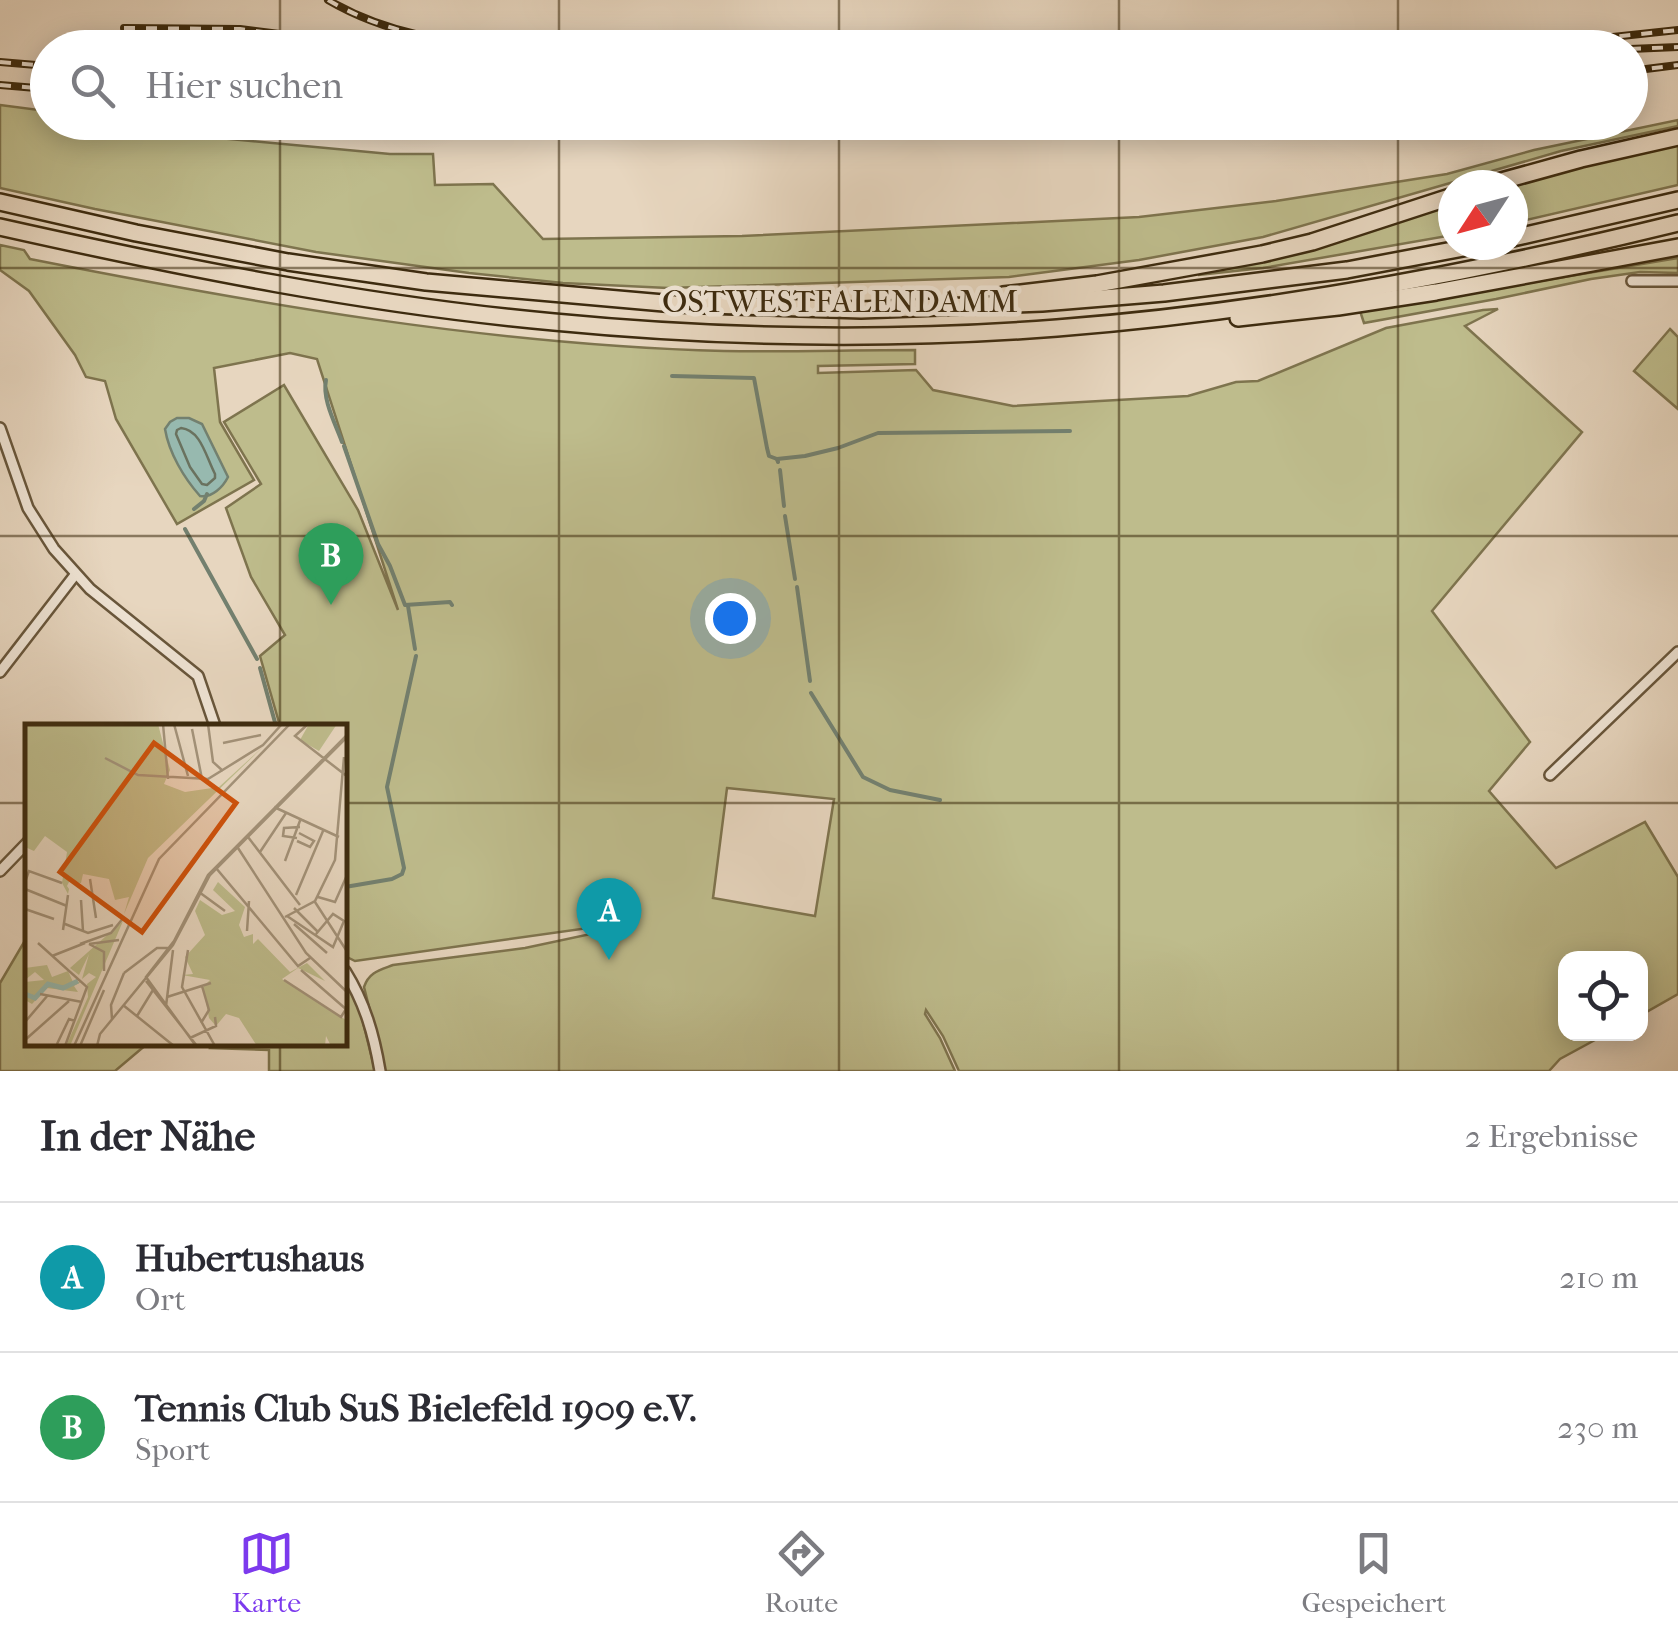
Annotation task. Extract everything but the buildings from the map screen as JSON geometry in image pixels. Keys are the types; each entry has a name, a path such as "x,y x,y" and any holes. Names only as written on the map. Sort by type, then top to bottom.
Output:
{"highway":[{"path":"1528,174 1678,137"},
{"path":"1528,235 1678,200"},
{"path":"674,304 730,299 879,300 1020,294 1097,284 1312,242 1438,201"},
{"name":"OSTWESTFALENDAMM","path":"0,202 288,262 426,282 674,304 861,310 1042,303 1274,281 1438,253"},
{"name":"OSTWESTFALENDAMM","path":"0,227 276,286 415,306 556,322 726,333 867,335 1055,328 1168,318 1435,277 1678,222"},
{"path":"1168,318 1232,318 1338,307 1678,247"}],"street":[{"path":"1632,280 1678,281"},
{"path":"1,435 28,508 47,539 90,590 198,676 213,724"},
{"path":"0,672 75,575"},
{"path":"1550,775 1678,652"},
{"path":"0,871 25,845"},
{"path":"348,977 365,1008 380,1071"}],"shaded area":[{"path":"0,105 30,109 30,140 241,140 390,154 433,154 435,185 493,184 543,239 742,236 1139,217 1276,201 1438,175 1438,186 1263,237 1139,260 1009,277 668,288 563,283 316,252 0,188"},
{"path":"1678,120 1678,126 1648,132 1648,126"},
{"path":"1582,140 1612,140 1495,170 1462,170"},
{"path":"1678,145 1678,185 1528,220 1528,181 1613,157"},
{"path":"1438,205 1438,238 1263,268 1198,275 1272,257"},
{"path":"0,245 24,250 30,259 116,276 463,331 724,351 915,350 915,364 818,366 818,373 916,370 933,390 1013,406 1188,396 1236,382 1258,381 1386,328 1498,309 1465,326 1582,432 1432,611 1530,742 1489,791 1556,868 1645,822 1678,877 1678,994 1648,1011 1648,951 1558,951 1558,1041 1593,1041 1560,1059 1549,1071 959,1071 926,1010 955,1071 385,1071 364,987 376,972 393,965 525,948 591,934 595,927 355,961 348,958 348,724 279,724 260,656 285,635 251,577 226,508 261,484 224,422 284,385 358,510 398,610 317,359 290,353 214,368 220,422 254,480 177,524 116,419 105,381 86,377 29,291 0,270","holes":["727,788 834,799 815,916 713,898"]},
{"path":"1678,258 1678,273 1640,272 1591,279 1364,323 1360,311"},
{"path":"1670,329 1678,337 1678,409 1634,371"},
{"path":"25,940 25,1046 145,1046 115,1071 0,1071 0,983"},
{"path":"348,988 360,1010 375,1071 269,1071 269,1050 210,1048 348,1046"}],"water":[{"path":"177,418 202,424 228,477 213,494 200,496 174,456 165,429"}],"waterway":[{"path":"672,376 754,378 769,456 778,462"},
{"path":"326,380 327,403 342,442"},
{"path":"777,459 838,448 878,433 1070,431"},
{"path":"344,446 378,544 405,605 452,605"},
{"path":"780,470 784,506"},
{"path":"194,509 207,494"},
{"path":"785,516 795,579"},
{"path":"185,529 257,659"},
{"path":"797,587 810,681"},
{"path":"408,606 415,649"},
{"path":"348,886 392,879 402,874 404,868 387,787 416,656"},
{"path":"260,668 275,724"},
{"path":"811,693 863,777 890,790 940,800"}],"railway":[{"path":"328,0 401,30"},
{"path":"124,28 248,30"},
{"path":"1648,33 1678,30"},
{"path":"1648,48 1678,47"},
{"path":"0,62 30,64"},
{"path":"1648,69 1678,65"},
{"path":"0,85 30,88"}],"place":[{"name":"Tennis Club SuS Bielefeld 1909 e.V.","path":"331,605"},
{"name":"Hubertushaus","path":"609,960"}]}
